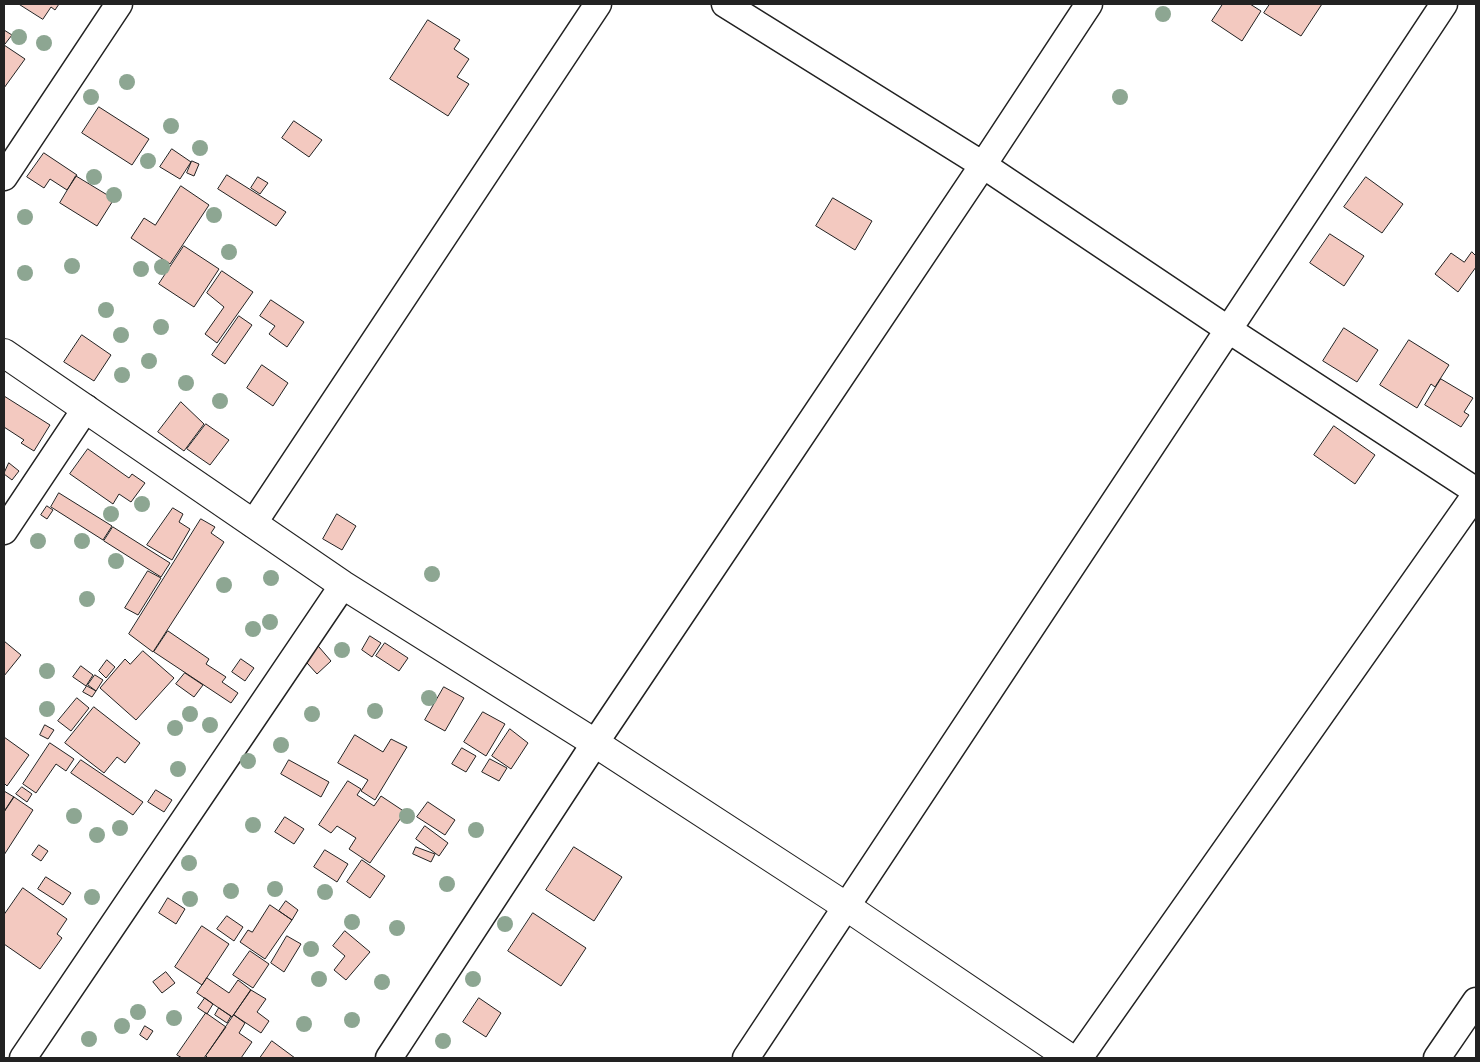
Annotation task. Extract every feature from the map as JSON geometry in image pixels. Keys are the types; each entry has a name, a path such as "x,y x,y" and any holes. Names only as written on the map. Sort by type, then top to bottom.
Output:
{"street":[{"path":"4,177 119,4"},
{"path":"253,524 598,4"},
{"path":"725,4 983,165 1229,330 1476,492 1080,1058"},
{"path":"389,1058 595,743 983,165 1088,4"},
{"path":"746,1058 1444,4"},
{"path":"4,353 343,585 595,743 847,907 1070,1058"},
{"path":"4,532 86,408"},
{"path":"23,1058 343,585"},
{"path":"1437,1058 1476,1002"}],"building":[{"path":"19,4 59,4 55,10 51,7 43,19"},
{"path":"1223,4 1250,4 1261,11 1242,41 1212,21"},
{"path":"1270,4 1322,4 1301,36 1264,13"},
{"path":"428,20 460,40 454,49 469,59 457,77 469,84 448,116 390,79"},
{"path":"4,30 12,35 5,44 4,43"},
{"path":"4,45 25,59 4,88"},
{"path":"99,107 149,139 132,165 82,133"},
{"path":"294,121 322,140 309,157 282,138"},
{"path":"172,149 191,162 180,179 160,167"},
{"path":"44,153 77,175 67,190 50,179 44,188 27,177"},
{"path":"192,161 199,164 194,176 187,173"},
{"path":"227,175 286,212 276,226 218,189"},
{"path":"76,176 114,199 97,226 60,203"},
{"path":"258,177 268,183 260,194 251,188"},
{"path":"1366,177 1403,204 1382,233 1344,207"},
{"path":"181,186 209,205 170,264 131,238 144,218 155,225"},
{"path":"833,198 872,221 855,250 816,226"},
{"path":"1330,234 1364,256 1344,286 1310,263"},
{"path":"184,246 219,269 194,307 159,284"},
{"path":"1472,252 1476,256 1476,267 1458,292 1435,274 1451,253 1464,262"},
{"path":"222,271 253,292 217,343 205,334 224,307 207,293"},
{"path":"271,300 304,322 287,347 269,334 275,326 260,316"},
{"path":"239,316 252,325 225,364 212,355"},
{"path":"1344,328 1378,350 1357,382 1323,361"},
{"path":"82,335 111,355 94,381 64,362"},
{"path":"1409,340 1449,365 1435,387 1431,384 1417,408 1380,385"},
{"path":"262,365 288,383 273,406 247,388"},
{"path":"1441,379 1473,398 1464,412 1469,415 1461,427 1425,405"},
{"path":"4,396 50,425 34,451 21,443 24,440 4,427"},
{"path":"181,402 204,424 184,451 158,432"},
{"path":"206,424 229,440 210,465 187,449"},
{"path":"1334,426 1375,455 1355,484 1314,455"},
{"path":"88,449 129,478 132,474 145,483 131,502 119,494 113,504 70,474"},
{"path":"9,463 19,471 12,480 4,474"},
{"path":"59,493 112,526 103,540 51,507"},
{"path":"47,506 53,510 47,519 41,515"},
{"path":"173,508 183,514 179,522 190,529 172,560 147,545"},
{"path":"337,514 356,526 342,550 323,539"},
{"path":"201,519 215,527 211,533 224,542 153,652 129,634"},
{"path":"113,527 170,563 161,577 104,541"},
{"path":"148,571 161,578 138,615 125,608"},
{"path":"168,631 209,659 206,664 226,677 222,682 238,693 231,703 154,652"},
{"path":"370,636 381,643 372,657 362,650"},
{"path":"313,640 331,661 317,674 298,653"},
{"path":"4,641 21,655 4,676"},
{"path":"385,643 408,658 399,671 376,656"},
{"path":"143,651 174,678 136,720 100,688 125,659 130,664"},
{"path":"241,659 254,668 245,681 232,672"},
{"path":"107,660 115,667 106,678 99,671"},
{"path":"81,666 93,675 86,686 73,677"},
{"path":"185,673 203,685 194,697 176,684"},
{"path":"95,675 103,680 96,691 88,685"},
{"path":"87,686 96,691 92,697 83,692"},
{"path":"444,687 464,698 445,731 425,720"},
{"path":"77,698 89,708 71,731 58,721"},
{"path":"94,707 140,743 125,763 117,757 104,773 65,743"},
{"path":"483,712 505,724 486,756 464,742"},
{"path":"45,725 54,730 48,739 40,735"},
{"path":"510,729 528,743 511,769 492,756"},
{"path":"355,735 383,752 391,739 407,747 375,800 361,791 368,780 338,763"},
{"path":"4,737 29,755 7,786 4,783"},
{"path":"50,743 74,759 66,771 56,764 36,793 23,784"},
{"path":"462,748 476,756 466,772 452,764"},
{"path":"490,759 507,768 499,781 482,772"},
{"path":"81,760 143,802 133,815 71,773"},
{"path":"289,760 329,782 321,797 281,774"},
{"path":"348,781 361,789 357,795 374,806 381,796 405,812 370,863 349,849 356,838 337,826 331,833 319,825"},
{"path":"22,787 32,794 27,802 16,794"},
{"path":"156,790 172,800 164,812 148,802"},
{"path":"4,791 14,797 4,812"},
{"path":"14,797 33,810 4,855 4,812"},
{"path":"428,802 455,820 445,835 417,817"},
{"path":"285,817 304,829 294,844 275,832"},
{"path":"425,826 448,843 439,856 416,839"},
{"path":"39,845 48,851 41,861 32,855"},
{"path":"416,847 435,854 431,862 413,854"},
{"path":"574,847 622,877 594,921 546,890"},
{"path":"325,850 348,864 337,882 314,867"},
{"path":"362,860 385,876 370,898 347,882"},
{"path":"46,877 71,893 63,905 38,889"},
{"path":"23,888 67,919 57,934 62,938 40,969 4,944 4,915"},
{"path":"168,898 185,909 176,924 159,913"},
{"path":"286,901 298,910 292,920 279,911"},
{"path":"270,905 292,920 265,959 240,942 248,930 252,932"},
{"path":"533,913 586,948 561,986 508,951"},
{"path":"227,916 243,927 234,941 217,929"},
{"path":"202,926 229,944 202,985 175,967"},
{"path":"345,931 370,952 346,980 334,970 345,956 333,946"},
{"path":"287,936 301,944 284,972 271,963"},
{"path":"250,951 269,964 253,988 233,975"},
{"path":"166,972 175,983 162,993 153,982"},
{"path":"207,978 229,993 238,980 251,990 232,1017 197,993"},
{"path":"251,990 266,999 257,1012 269,1021 261,1033 234,1015"},
{"path":"205,998 213,1004 207,1014 198,1008"},
{"path":"479,998 501,1013 486,1037 463,1022"},
{"path":"219,1008 231,1016 227,1023 215,1015"},
{"path":"206,1013 226,1027 204,1058 182,1058 177,1055"},
{"path":"234,1015 245,1023 239,1033 252,1042 241,1058 208,1058 206,1056"},
{"path":"145,1026 153,1031 147,1040 140,1035"},
{"path":"272,1041 295,1058 260,1058"}]}
